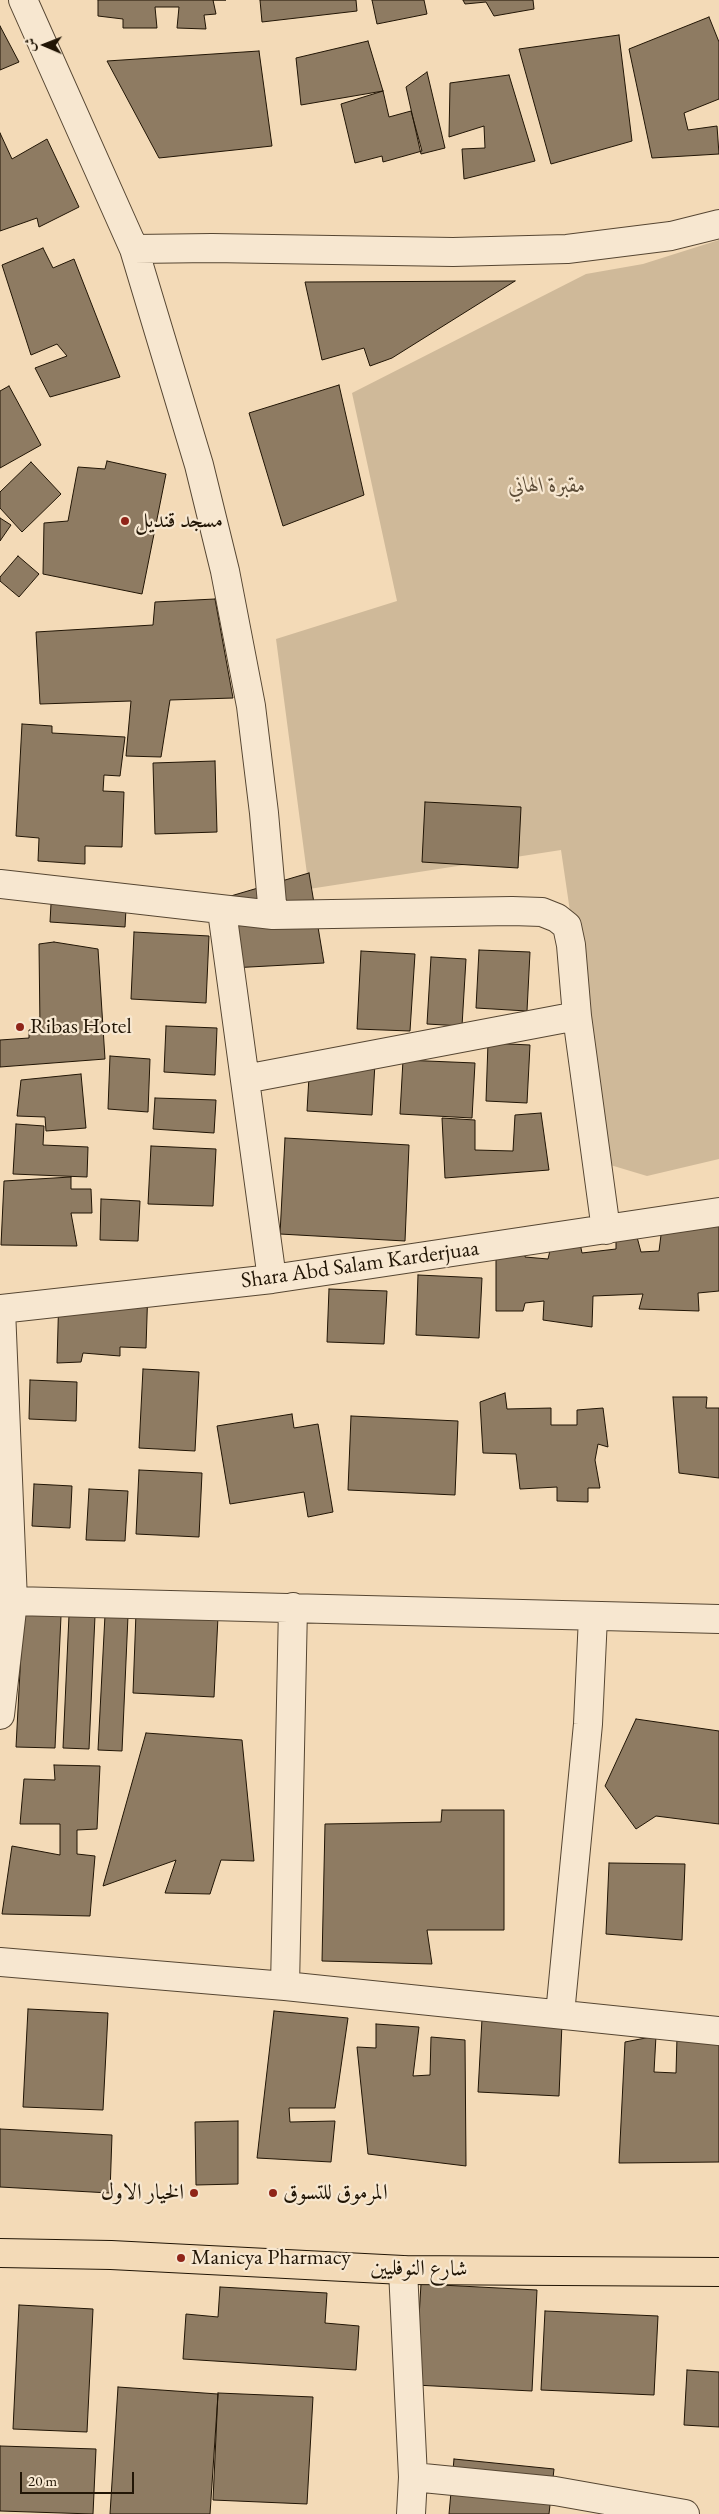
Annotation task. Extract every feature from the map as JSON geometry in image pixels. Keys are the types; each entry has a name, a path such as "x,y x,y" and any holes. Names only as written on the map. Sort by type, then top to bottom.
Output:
{"main road":[{"name":"شارع النوفليين","path":"0,2252 111,2255 403,2270 719,2272"}],"street":[{"path":"23,0 134,249 199,465 234,616 251,706 264,813 273,915"},
{"path":"134,249 212,248 453,252 567,249 662,237 719,224"},
{"path":"0,884 222,911 273,915 542,912 557,918 567,926 571,945 577,1016 606,1230"},
{"path":"222,911 272,1278"},
{"path":"245,1078 577,1016"},
{"name":"Shara Abd Salam Karderjuaa","path":"0,1309 272,1278 719,1212"},
{"path":"0,1309 13,1602 0,1716"},
{"path":"13,1602 294,1607 593,1618 719,1619"},
{"path":"285,1986 294,1607"},
{"path":"560,2014 588,1724 593,1618"},
{"path":"0,1962 285,1986 719,2030"},
{"path":"403,2270 413,2477 411,2514"},
{"path":"413,2477 555,2491 685,2514"}],"green space":[{"name":"مقبرة الهاني","path":"719,240 719,1159 647,1176 607,1164 561,850 309,889 276,639 397,601 352,393 586,274 643,264"}],"building":[{"path":"98,0 213,0 216,14 204,15 206,29 177,28 179,7 155,7 157,28 123,28 123,19 98,16"},
{"path":"260,0 356,0 357,11 262,22"},
{"path":"372,0 424,0 427,14 377,24"},
{"path":"463,0 533,0 534,9 494,16 486,2 465,4"},
{"path":"709,17 719,42 719,99 684,113 688,130 717,126 719,154 652,158 629,49"},
{"path":"0,26 19,62 0,70"},
{"path":"619,35 632,141 551,164 519,49"},
{"path":"368,41 383,91 301,105 296,58"},
{"path":"259,51 272,146 159,158 107,61"},
{"path":"427,72 445,148 421,154 406,87"},
{"path":"509,75 535,161 464,179 462,149 485,148 484,126 449,137 450,83"},
{"path":"383,91 389,117 411,111 422,151 383,162 382,156 355,163 341,104"},
{"path":"0,133 12,159 47,139 79,207 39,227 37,218 0,231"},
{"path":"43,248 53,268 74,259 120,377 50,397 35,368 67,356 57,344 31,355 2,265"},
{"path":"515,281 392,358 370,366 364,348 322,360 305,282"},
{"path":"339,385 364,495 283,526 249,413"},
{"path":"9,386 41,445 0,468 0,391"},
{"path":"107,461 166,474 142,594 43,574 44,523 68,521 78,467 105,469"},
{"path":"31,462 61,494 22,532 0,508 0,492"},
{"path":"0,518 11,525 0,541"},
{"path":"18,556 39,574 19,597 0,581 0,577"},
{"path":"215,599 233,698 170,700 161,757 126,756 131,701 40,704 36,632 153,625 155,602"},
{"path":"22,724 52,726 52,733 125,737 120,776 104,775 103,791 124,792 122,847 85,846 85,864 38,861 39,838 16,836"},
{"path":"215,761 217,832 155,834 153,763"},
{"path":"425,802 521,807 518,868 422,862"},
{"path":"309,873 324,963 231,968 207,903"},
{"path":"52,886 127,891 125,927 50,922"},
{"path":"134,932 209,936 206,1003 131,999"},
{"path":"54,942 98,949 105,1059 0,1067 0,1040 29,1038 29,1030 40,1029 39,944"},
{"path":"479,950 530,952 527,1011 476,1008"},
{"path":"361,951 415,954 410,1031 357,1029"},
{"path":"431,957 466,959 462,1026 427,1024"},
{"path":"166,1026 217,1028 215,1075 164,1072"},
{"path":"488,1043 530,1045 527,1103 486,1101"},
{"path":"110,1056 150,1059 148,1112 108,1109"},
{"path":"310,1059 375,1063 372,1115 307,1111"},
{"path":"403,1060 475,1063 472,1118 400,1114"},
{"path":"81,1074 86,1128 46,1131 45,1117 17,1116 21,1080"},
{"path":"155,1098 216,1100 214,1133 153,1129"},
{"path":"541,1113 549,1170 445,1178 442,1118 475,1120 475,1150 513,1151 515,1115"},
{"path":"16,1124 44,1126 43,1145 88,1147 87,1177 13,1174"},
{"path":"285,1138 409,1145 405,1241 280,1234"},
{"path":"151,1146 216,1149 213,1206 148,1204"},
{"path":"71,1177 71,1189 91,1189 92,1213 71,1213 77,1246 1,1245 4,1181"},
{"path":"101,1199 140,1201 138,1241 100,1240"},
{"path":"719,1221 719,1291 698,1293 699,1311 639,1309 643,1294 593,1296 592,1327 543,1320 544,1301 525,1303 523,1311 496,1311 496,1249 526,1247 525,1257 548,1259 552,1242 580,1243 582,1253 616,1249 616,1237 637,1237 641,1252 659,1251 662,1227"},
{"path":"418,1275 482,1278 479,1338 416,1335"},
{"path":"148,1286 146,1348 120,1347 120,1356 83,1353 81,1362 57,1363 59,1291"},
{"path":"329,1289 387,1291 384,1344 327,1342"},
{"path":"143,1369 199,1372 195,1451 139,1448"},
{"path":"30,1380 77,1382 76,1421 29,1419"},
{"path":"505,1393 507,1409 551,1408 551,1425 577,1425 577,1410 603,1408 608,1447 598,1444 595,1460 600,1488 588,1488 588,1502 557,1501 557,1487 520,1489 516,1454 483,1453 480,1402"},
{"path":"673,1397 707,1397 706,1408 719,1408 719,1478 679,1473"},
{"path":"292,1414 294,1428 318,1424 333,1512 308,1517 304,1492 230,1504 217,1426"},
{"path":"351,1416 458,1421 455,1495 348,1490"},
{"path":"139,1470 202,1473 199,1537 136,1534"},
{"path":"34,1484 72,1486 70,1528 32,1526"},
{"path":"89,1489 128,1491 125,1541 86,1540"},
{"path":"136,1613 218,1617 214,1697 133,1693"},
{"path":"23,1614 61,1616 55,1748 16,1747"},
{"path":"69,1615 95,1616 89,1749 63,1748"},
{"path":"105,1615 128,1616 122,1751 98,1750"},
{"path":"636,1719 719,1731 719,1824 656,1816 636,1829 605,1786"},
{"path":"146,1733 242,1740 254,1861 221,1860 210,1894 165,1893 176,1860 103,1886"},
{"path":"54,1765 100,1766 97,1829 77,1830 77,1854 95,1856 90,1916 2,1914 12,1846 60,1855 60,1824 20,1824 24,1779 55,1780"},
{"path":"442,1810 504,1810 504,1930 427,1930 432,1964 322,1961 325,1824 441,1822"},
{"path":"609,1863 685,1864 682,1940 606,1934"},
{"path":"28,2009 108,2013 103,2110 23,2107"},
{"path":"274,2011 348,2018 335,2108 289,2108 290,2122 335,2121 331,2162 257,2158"},
{"path":"482,2019 562,2023 559,2096 478,2092"},
{"path":"376,2024 419,2027 413,2076 430,2075 431,2037 465,2040 466,2166 368,2154 357,2047 376,2048"},
{"path":"656,2036 654,2072 676,2073 677,2037 719,2040 719,2162 619,2163 625,2042"},
{"path":"238,2121 238,2184 196,2185 195,2122"},
{"path":"0,2129 112,2135 110,2193 0,2187"},
{"path":"421,2284 537,2290 532,2391 415,2385"},
{"path":"220,2287 327,2293 325,2323 359,2326 356,2370 183,2359 186,2314 218,2317"},
{"path":"19,2305 93,2309 87,2432 13,2429"},
{"path":"545,2311 658,2316 654,2395 541,2390"},
{"path":"687,2370 719,2372 719,2427 684,2425"},
{"path":"118,2387 218,2394 210,2514 110,2514"},
{"path":"218,2393 313,2397 307,2504 213,2500"},
{"path":"0,2446 96,2449 93,2514 0,2511"},
{"path":"454,2459 554,2469 549,2514 449,2514"}],"place":[{"name":"مسجد قنديل","path":"125,521"},
{"name":"Ribas Hotel","path":"20,1027"},
{"name":"الخيار الاول","path":"194,2193"},
{"name":"المرموق للتسوق","path":"273,2193"},
{"name":"Manicya Pharmacy","path":"181,2258"}]}
